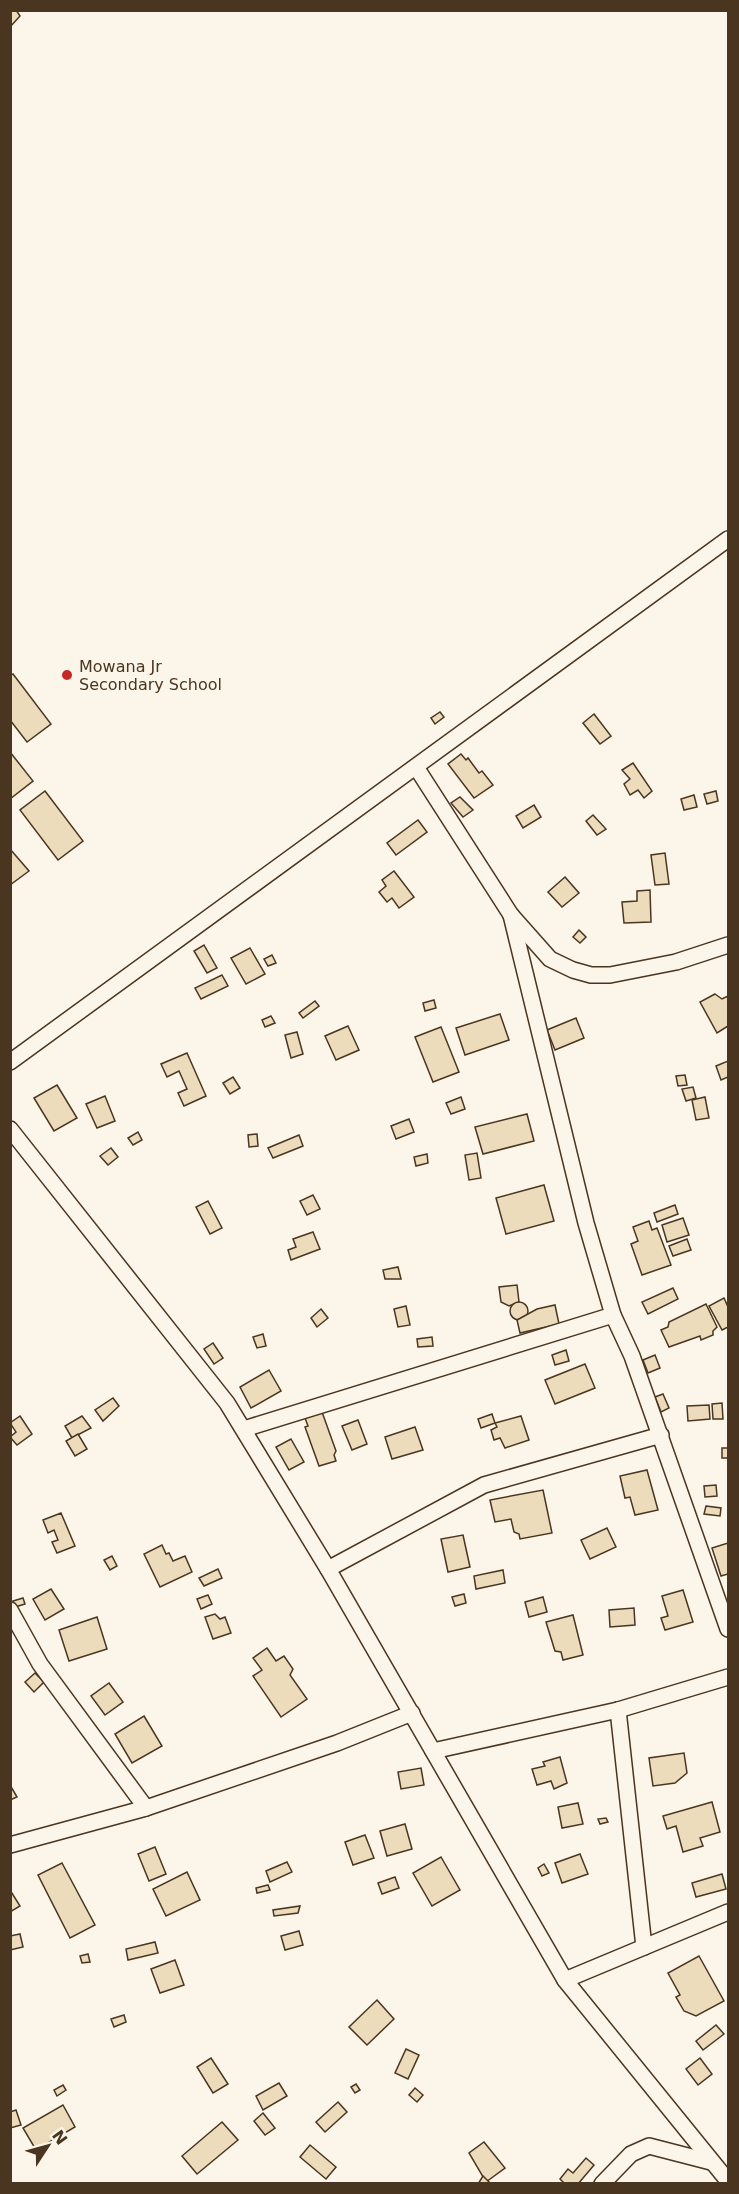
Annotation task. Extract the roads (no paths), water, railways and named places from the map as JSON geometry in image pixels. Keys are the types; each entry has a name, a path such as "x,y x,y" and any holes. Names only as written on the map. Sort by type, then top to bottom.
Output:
{"street":[{"path":"10,1062 729,539"},
{"path":"416,767 510,915 550,959 573,970 591,975 610,975 676,962 729,945"},
{"path":"510,915 586,1222 613,1315 632,1356 729,1629"},
{"path":"10,1129 227,1403 328,1569 566,1980 711,2162 729,2181"},
{"path":"244,1429 613,1315"},
{"path":"328,1569 484,1485 661,1435"},
{"path":"10,1610 40,1664 146,1809"},
{"path":"433,1751 618,1710 729,1677"},
{"path":"618,1710 644,1947"},
{"path":"10,1845 146,1809 337,1743 412,1713"},
{"path":"566,1980 729,1912"},
{"path":"602,2184 631,2154 649,2146 711,2162"}],"place":[{"name":"Mowana Jr Secondary School","path":"67,675"}]}
